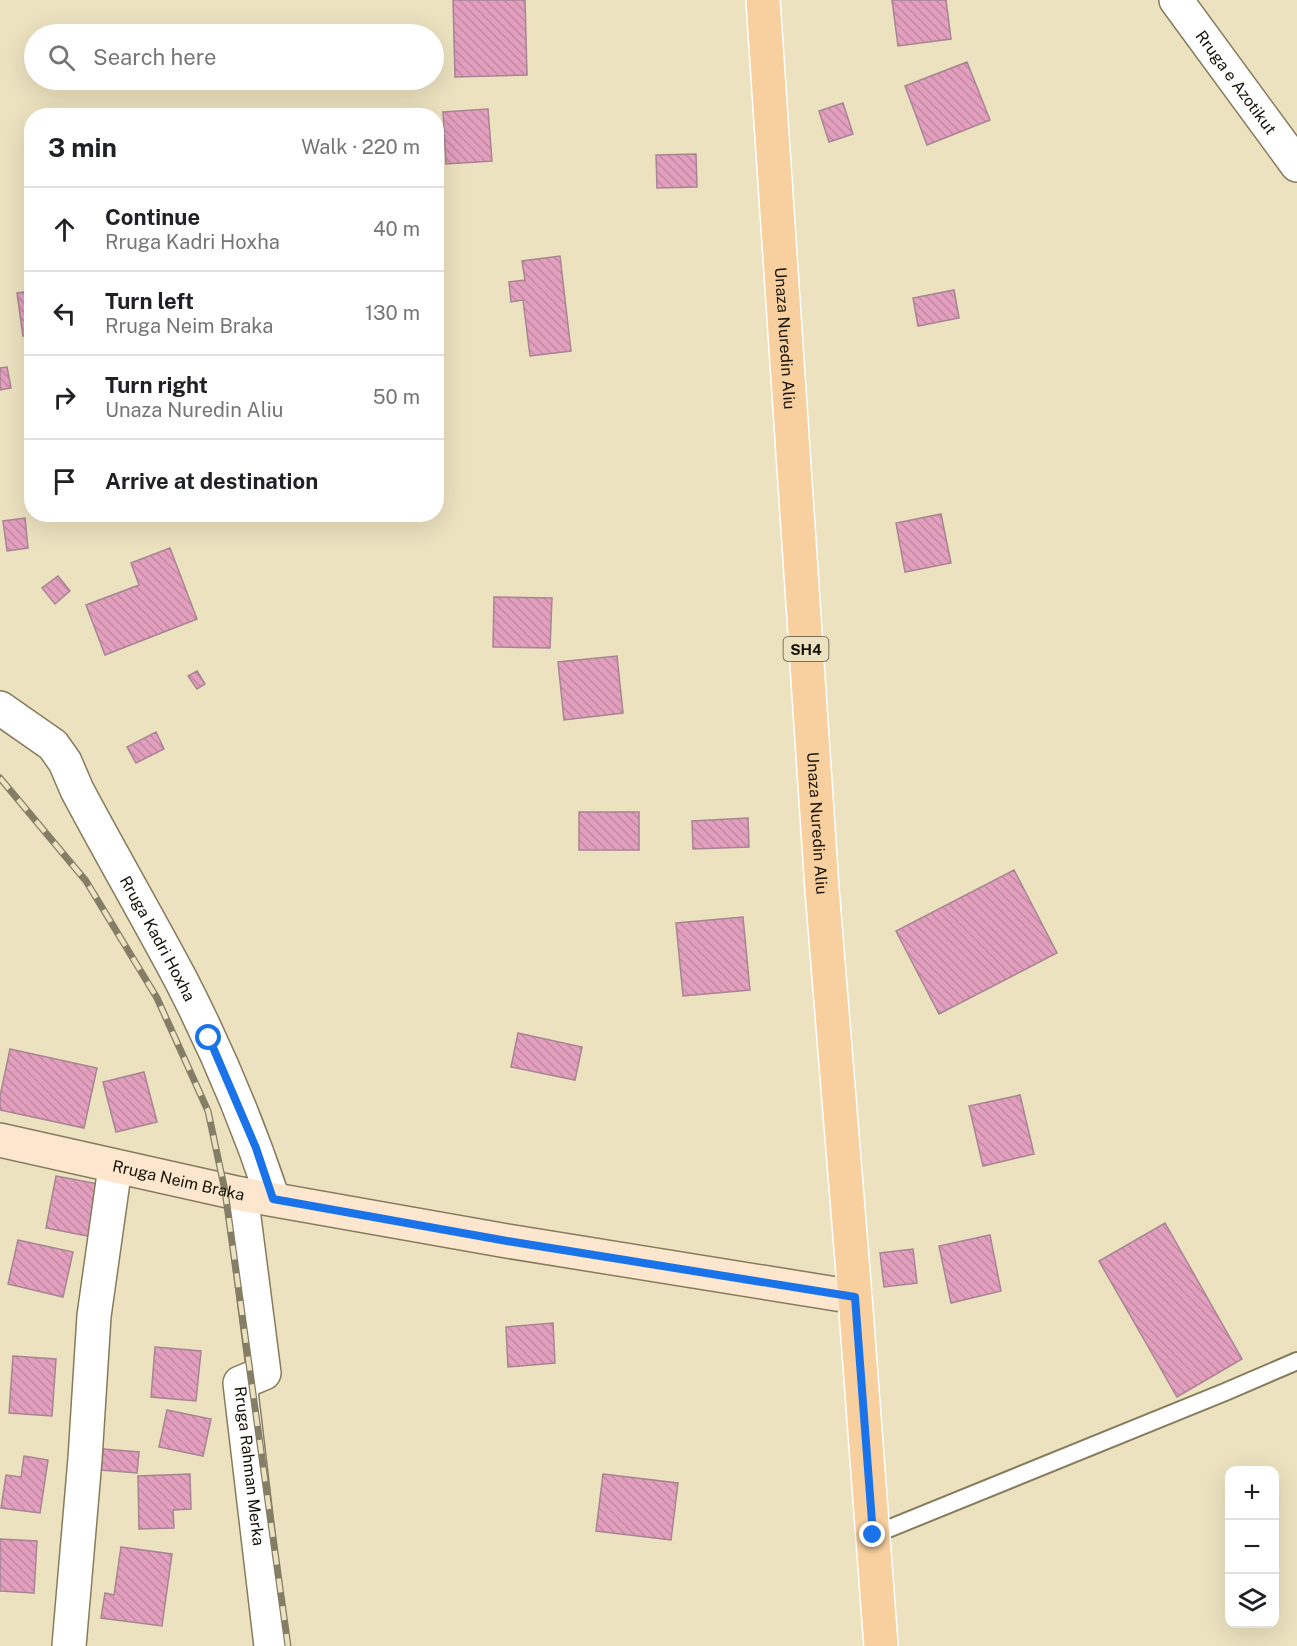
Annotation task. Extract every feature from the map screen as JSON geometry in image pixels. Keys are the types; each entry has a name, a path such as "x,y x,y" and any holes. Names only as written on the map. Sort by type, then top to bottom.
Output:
{"main road":[{"name":"Unaza Nuredin Aliu","path":"762,0 822,889 881,1646"}],"street":[{"name":"Rruga e Azotikut","path":"1186,3 1297,165"},
{"name":"Rruga Kadri Hoxha","path":"0,708 53,745 65,762 77,790 177,973 209,1038 256,1148 273,1199"},
{"name":"Rruga Neim Braka","path":"0,1140 241,1194 507,1241 855,1297"},
{"path":"69,1646 94,1316 115,1167"},
{"name":"Rruga Rahman Merka","path":"241,1194 264,1372 240,1383 271,1646"}],"lane":[{"path":"873,1535 1297,1360"}],"building":[{"path":"453,0 525,0 527,75 455,77"},
{"path":"892,0 946,0 951,39 898,46"},
{"path":"967,62 990,120 927,145 905,86"},
{"path":"843,103 853,134 829,142 819,111"},
{"path":"488,109 492,161 446,164 444,112"},
{"path":"696,154 697,187 657,188 656,155"},
{"path":"560,256 571,351 530,356 523,300 511,302 509,282 525,280 522,261"},
{"path":"954,290 959,318 918,326 913,298"},
{"path":"24,292 23,336 17,293"},
{"path":"7,367 11,388 0,390 0,368"},
{"path":"941,514 951,563 905,572 896,523"},
{"path":"24,518 28,548 7,551 3,521"},
{"path":"170,548 197,619 105,655 86,605 139,585 131,563"},
{"path":"58,576 70,591 55,604 42,588"},
{"path":"494,597 552,598 550,648 493,647"},
{"path":"617,656 623,713 564,720 558,662"},
{"path":"197,671 205,684 197,689 188,676"},
{"path":"156,732 164,749 136,763 127,747"},
{"path":"579,812 639,812 639,850 579,850"},
{"path":"748,818 749,847 693,849 692,821"},
{"path":"1014,870 1057,953 939,1014 896,931"},
{"path":"743,917 750,990 683,996 676,923"},
{"path":"518,1033 582,1047 575,1080 511,1067"},
{"path":"10,1049 97,1068 84,1128 0,1110 0,1096"},
{"path":"144,1072 157,1122 116,1132 103,1082"},
{"path":"1020,1095 1034,1154 983,1166 969,1106"},
{"path":"56,1176 104,1185 93,1237 46,1228"},
{"path":"1165,1223 1242,1359 1177,1397 1099,1261"},
{"path":"990,1235 1001,1291 951,1303 939,1246"},
{"path":"18,1240 73,1252 63,1297 8,1284"},
{"path":"913,1249 917,1283 884,1287 880,1253"},
{"path":"553,1323 555,1363 508,1367 506,1327"},
{"path":"155,1347 201,1351 196,1401 151,1397"},
{"path":"13,1356 56,1359 52,1416 9,1413"},
{"path":"167,1410 211,1419 203,1456 159,1447"},
{"path":"103,1449 139,1452 137,1473 101,1470"},
{"path":"24,1456 48,1460 40,1513 1,1508 6,1475 21,1477"},
{"path":"190,1474 191,1509 173,1510 174,1528 139,1529 138,1476"},
{"path":"603,1474 678,1483 671,1540 596,1531"},
{"path":"0,1539 37,1541 34,1593 0,1591"},
{"path":"121,1547 172,1554 162,1626 101,1618 105,1593 114,1595"}],"railway":[{"path":"0,778 86,881 157,998 208,1111 225,1191 288,1646"}],"route":[{"path":"209,1038 256,1148 273,1199 507,1241 855,1297 873,1535"}]}
